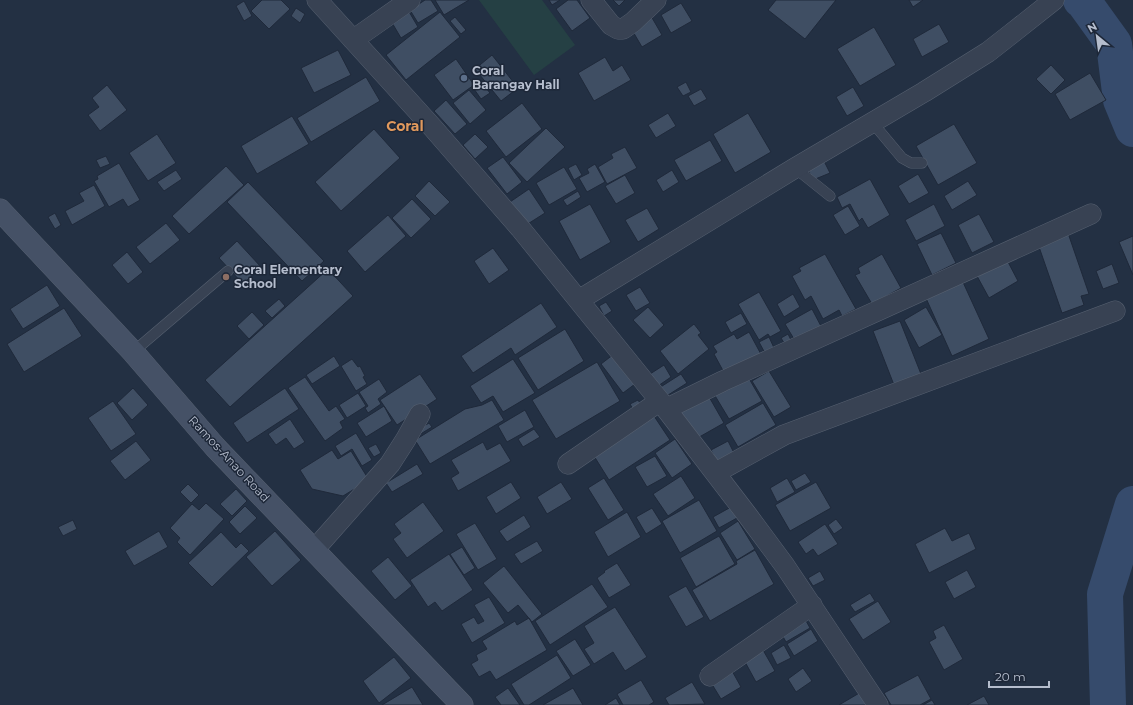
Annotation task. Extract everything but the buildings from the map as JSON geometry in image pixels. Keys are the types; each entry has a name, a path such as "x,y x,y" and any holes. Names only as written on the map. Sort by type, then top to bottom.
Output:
{"main road":[{"name":"Ramos-Anao Road","path":"0,210 133,352 215,447 462,705"}],"street":[{"path":"317,0 438,134 520,228 663,405 776,554 812,605 878,705"},
{"path":"353,40 410,0"},
{"path":"591,0 611,25 618,29 623,29 633,22 656,0"},
{"path":"579,300 988,52 1052,2"},
{"path":"568,464 663,405 723,381 1091,214"},
{"path":"715,473 784,435 1115,311"},
{"path":"314,550 390,464 420,414"},
{"path":"710,676 812,605"}],"lane":[{"path":"872,122 902,158 911,163 922,163"},
{"path":"795,168 830,196"},
{"path":"133,352 228,271"}],"green space":[{"path":"479,0 542,0 575,45 534,75"}],"waterway":[{"path":"1081,0 1114,44 1121,100 1133,129"},
{"path":"1108,705 1105,594 1133,504"}],"place":[{"name":"Coral Barangay Hall","path":"464,78"},
{"name":"Coral Elementary School","path":"226,277"}],"district":[{"name":"Coral","path":"405,126"}]}
